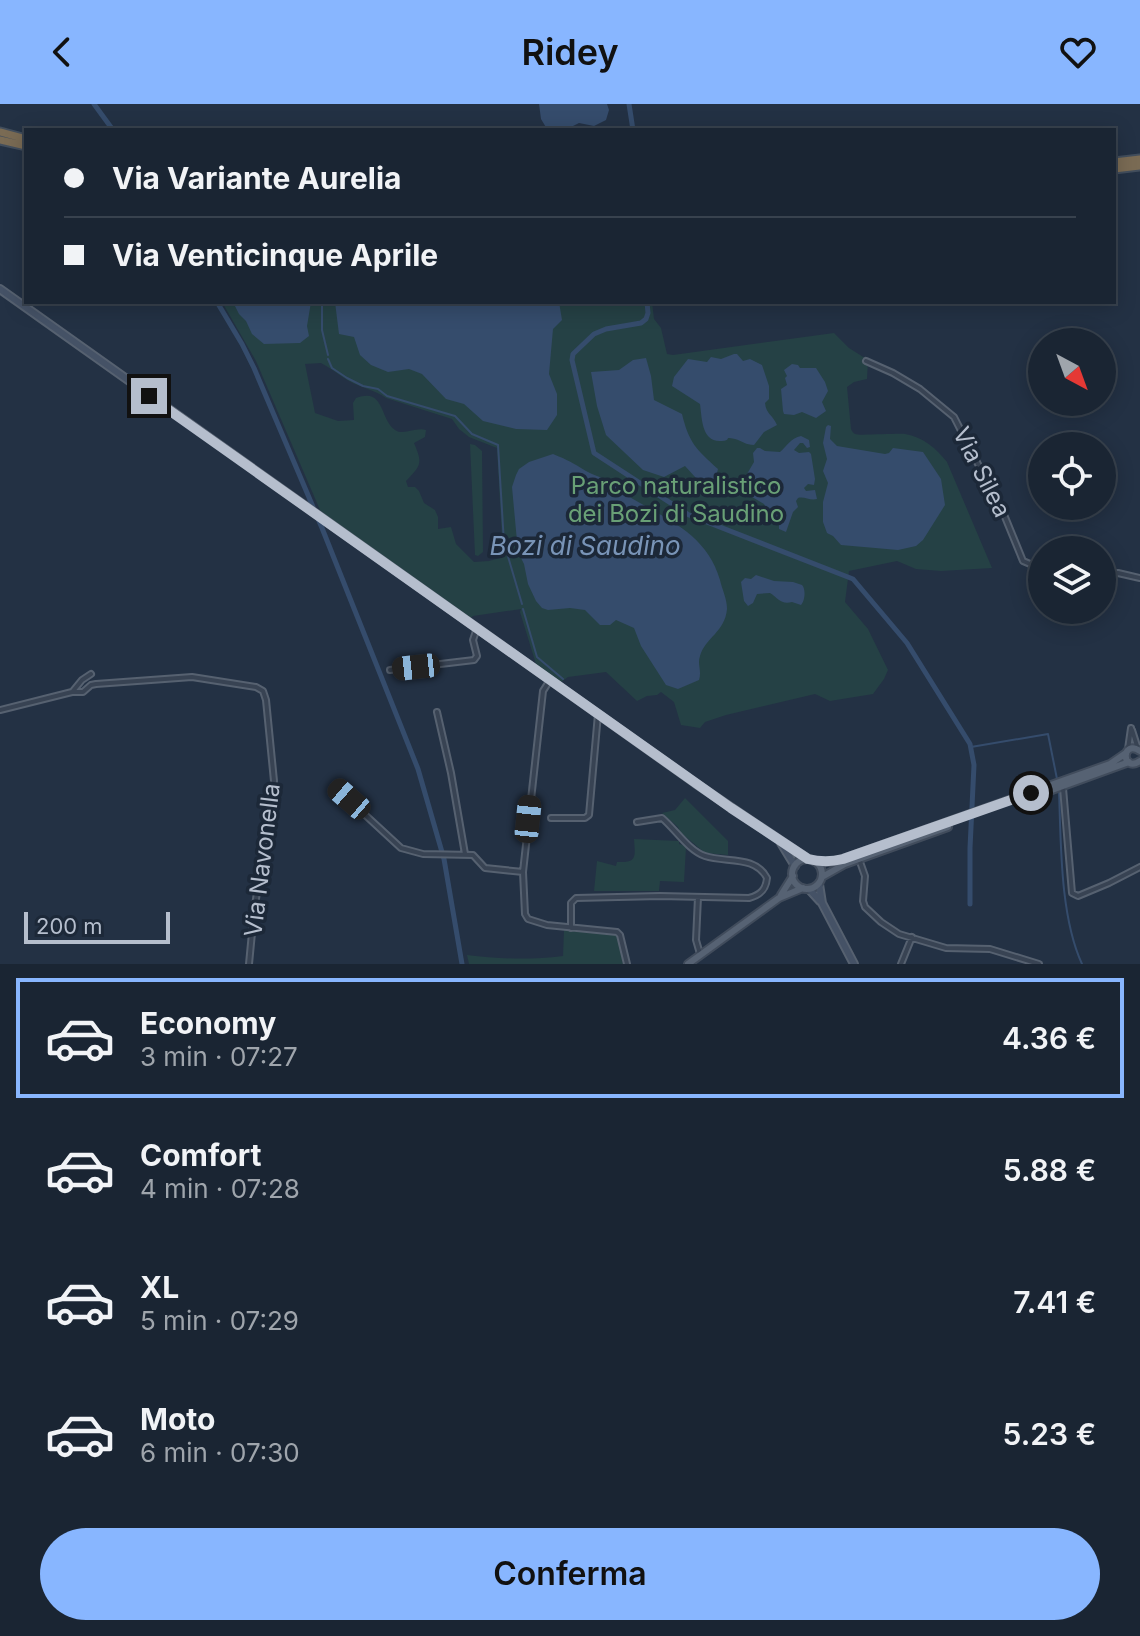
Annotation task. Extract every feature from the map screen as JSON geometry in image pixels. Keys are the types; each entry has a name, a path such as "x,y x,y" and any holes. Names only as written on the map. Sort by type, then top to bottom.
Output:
{"highway":[{"path":"0,132 24,138"},
{"path":"0,140 24,146"},
{"path":"1116,162 1140,159"},
{"path":"1116,169 1140,166"}],"main road":[{"path":"0,289 781,843 812,860 821,868 822,903"},
{"path":"688,964 779,898 806,889 835,868 1110,764 1133,748 1139,750"},
{"path":"1127,752 1129,762"},
{"path":"978,814 1129,762 1135,764 1140,761"},
{"path":"779,898 798,862 833,862 962,820"},
{"path":"781,843 795,866"},
{"path":"793,876 796,883 822,903 854,964"}],"street":[{"name":"Via Silea","path":"866,361 920,389 954,417 1005,517 1023,561 1028,563"},
{"path":"1116,573 1140,578"},
{"path":"390,670 474,660 477,656 473,640 477,628"},
{"path":"74,692 77,684 91,674"},
{"name":"Via Navonella","path":"0,710 83,692 91,685 104,682 192,677 256,687 265,694 274,781 249,964"},
{"path":"550,680 543,691 523,872 525,914 528,919 547,925 617,932 627,964"},
{"path":"437,712 465,854"},
{"path":"551,818 585,818 589,815 598,713"},
{"path":"1127,752 1131,728 1139,750"},
{"path":"1063,786 1072,893 1078,896 1140,867"},
{"path":"336,788 401,848 423,854 473,855 488,869 523,872"},
{"path":"571,928 571,903 576,898 749,898 757,896 767,885 767,878 760,866 702,856 662,818 637,822"},
{"path":"859,858 865,876 865,907 899,934 946,948 990,949 1039,964"},
{"path":"698,897 696,940 700,955"},
{"path":"901,964 912,937"}],"green space":[{"name":"Parco naturalistico dei Bozi di Saudino","path":"223,304 652,304 654,319 661,328 667,354 673,355 834,333 849,348 868,360 867,379 847,387 853,432 858,435 912,435 938,452 947,462 992,568 941,571 916,569 897,561 849,571 845,602 868,629 888,670 873,694 830,701 815,694 726,715 705,722 700,728 681,725 674,702 661,692 637,701 606,672 568,677 561,682 536,664 521,609 471,618 320,510 256,361","holes":["321,363 349,381 386,398 452,419 469,437 497,448 503,557 474,562 456,544 451,527 438,529 435,510 424,503 415,487 408,487 406,481 419,464 414,443 425,437 426,430 395,430 372,397 356,398 353,403 354,420 338,421 315,413 305,364"]},
{"path":"470,444 482,451 483,552 478,556 475,555"},
{"path":"685,798 728,841 728,855 705,853 662,813 675,810"},
{"path":"634,839 679,841 684,845 684,882 660,881 659,891 594,891 597,861 616,866 617,862 632,860 635,854"},
{"path":"564,930 615,934 619,939 623,964 469,964 467,955 515,958 563,956"}],"water":[{"path":"539,104 607,104 609,110 606,120 594,126 579,123 569,128 546,128 541,119"},
{"path":"234,304 311,304 307,326 309,336 300,343 264,344 252,334"},
{"path":"335,304 559,304 562,320 553,329 549,374 557,394 557,415 547,430 516,429 483,421 464,404 446,399 422,374 409,369 388,372 371,365 360,355 354,337 339,334"},
{"path":"734,354 743,361 750,359 762,365 769,386 769,399 765,403 777,425 764,432 754,445 731,438 715,441 710,438 704,428 700,404 672,386 674,377 688,359 707,362 711,357 721,359"},
{"path":"646,358 654,400 682,414 694,445 718,469 715,480 706,489 685,466 664,477 643,470 606,435 591,372 619,370 633,360"},
{"path":"792,364 800,368 816,368 825,382 828,391 822,402 826,411 816,418 802,412 784,414 781,389 787,385 787,376 784,370"},
{"path":"828,425 831,426 830,439 837,446 885,454 893,448 923,452 941,479 945,505 916,546 898,550 841,545 827,533 823,522 823,502 828,483 823,471 827,459 823,443"},
{"path":"801,436 809,440 810,447 800,443 794,450 811,454 814,485 808,484 804,488 806,491 815,490 817,499 798,498 798,507 786,532 779,529 779,520 772,518 764,504 747,494 752,485 747,474 757,448 780,452"},
{"name":"Bozi di Saudino","path":"553,454 611,483 673,522 706,551 720,580 727,609 723,624 700,656 699,680 678,689 666,685 641,646 634,628 616,620 610,625 600,625 585,610 548,610 536,601 518,552 512,487 519,469"},
{"path":"756,575 802,585 804,598 801,605 782,602 770,593 757,594 748,606 744,601 741,582"}],"waterway":[{"path":"94,104 112,128"},
{"path":"629,104 633,128"},
{"path":"218,304 254,368 418,769 444,859 462,964"},
{"path":"322,304 322,330 328,355"},
{"path":"647,304 648,313 641,323 594,334 573,354 594,453 689,515 853,579 907,643 970,744 974,765 970,904"},
{"path":"328,359 332,368 347,378 378,389 387,396 455,416 472,434 498,445 504,543 522,604"},
{"path":"523,609 537,657 563,679"},
{"path":"971,747 1048,734 1057,779"},
{"path":"1059,791 1066,902 1069,924 1082,964"}],"route":[{"path":"149,396 731,808 808,859 833,862 1031,793"}]}
